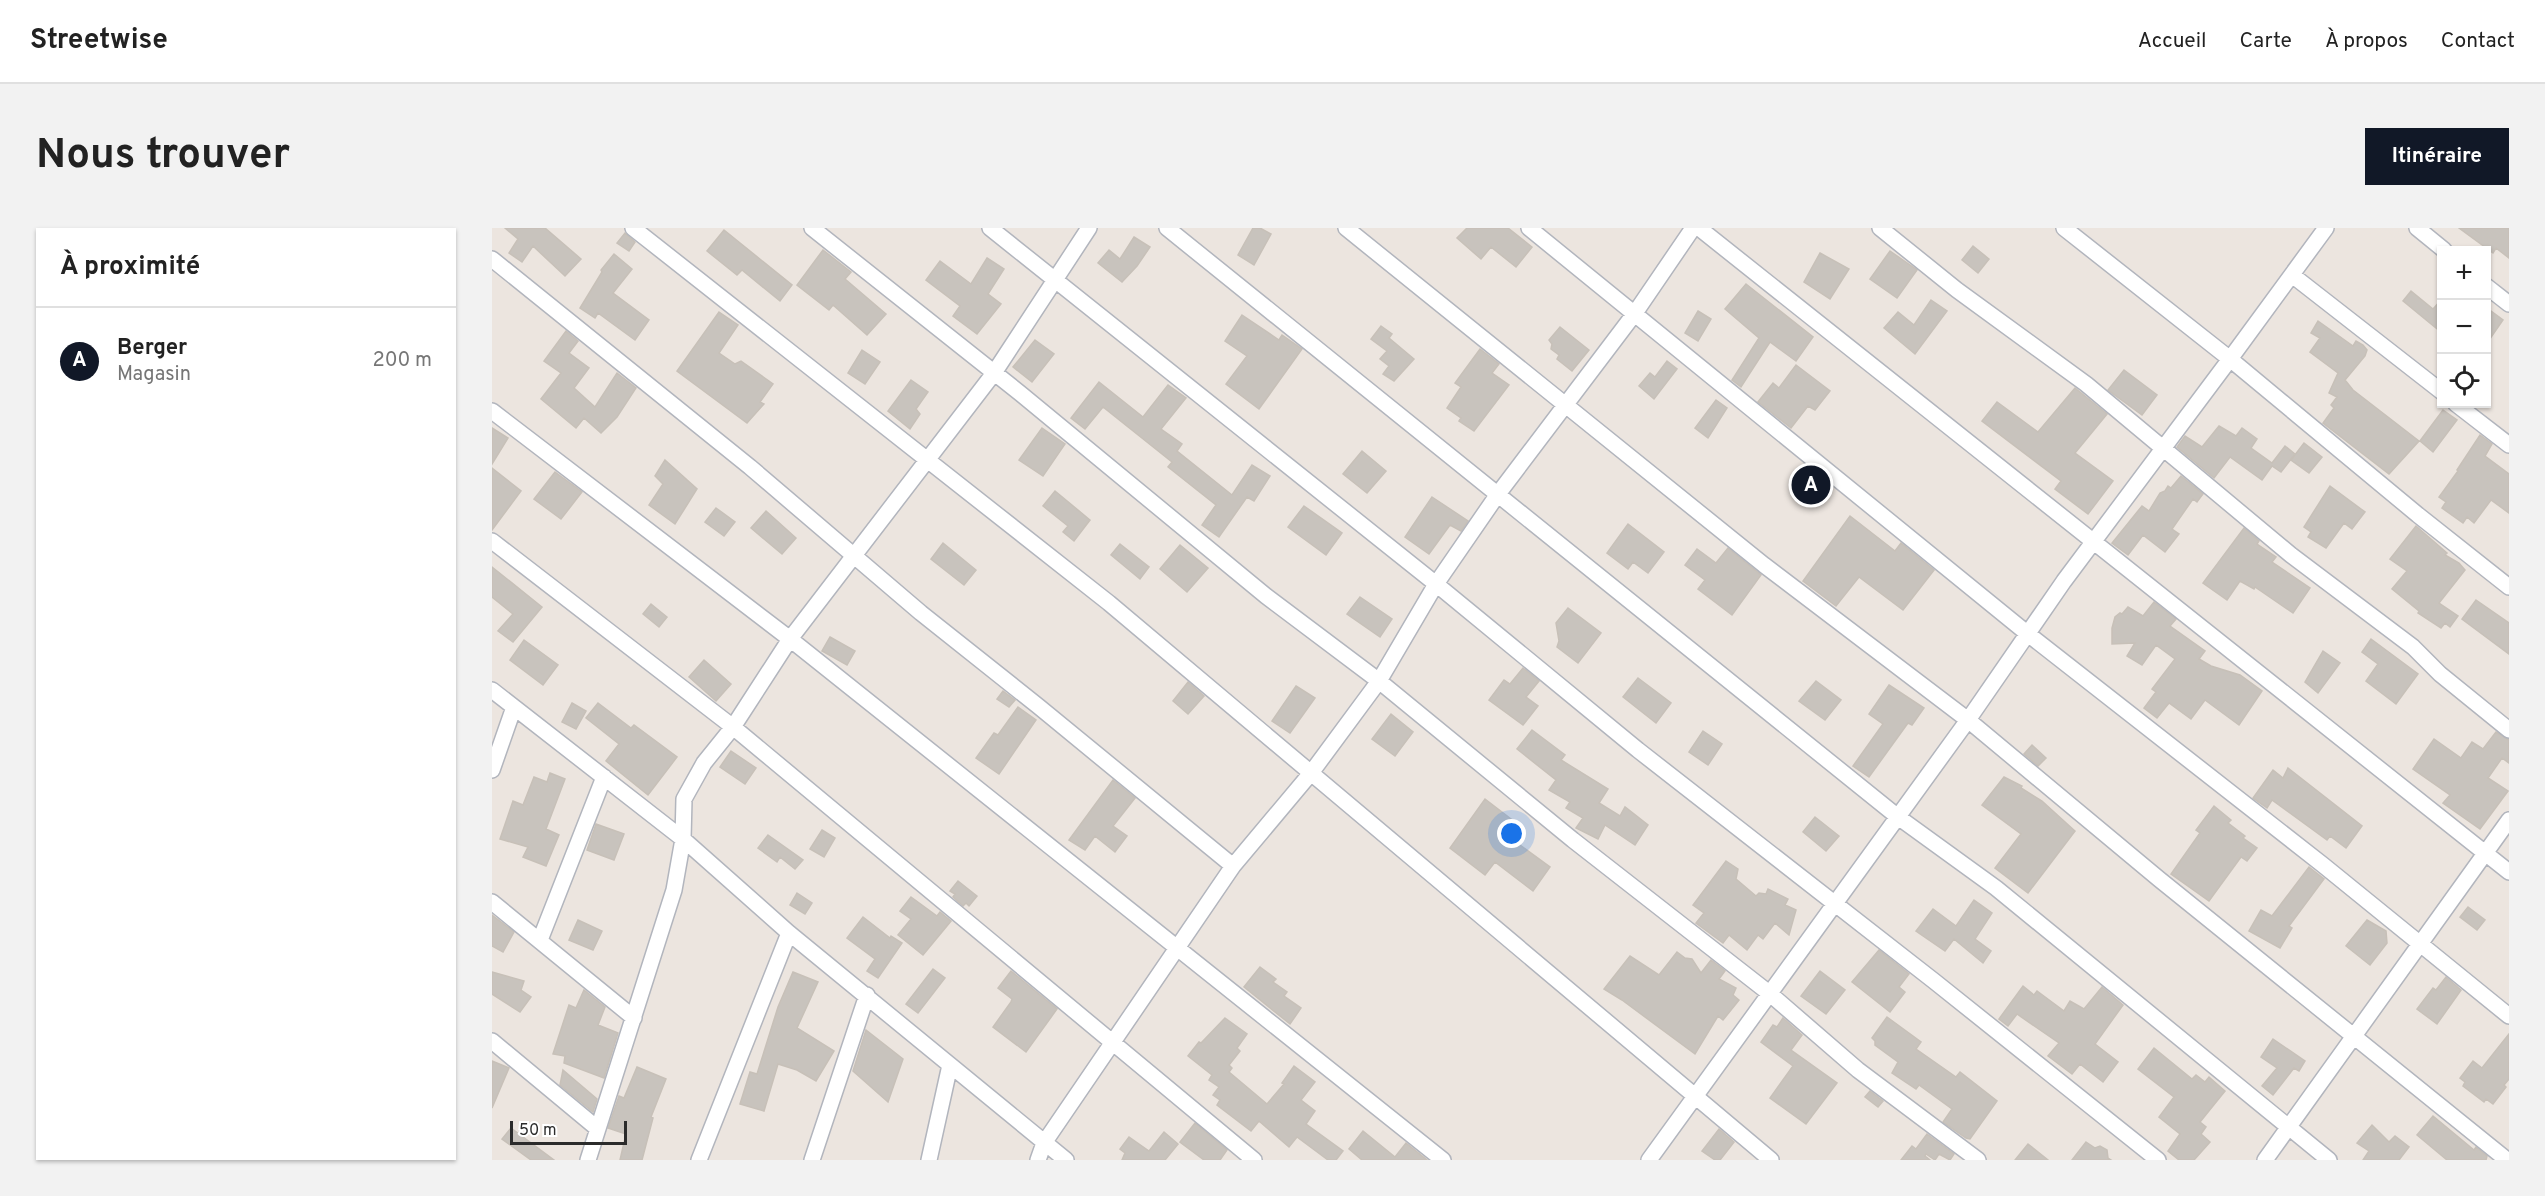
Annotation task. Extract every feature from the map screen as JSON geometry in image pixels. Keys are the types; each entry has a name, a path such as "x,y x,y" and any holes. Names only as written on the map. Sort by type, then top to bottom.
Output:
{"street":[{"path":"633,228 1109,603 1771,1160"},
{"path":"812,228 994,373 1266,596 1378,681 1573,840 1769,993 1858,1070 1978,1160"},
{"path":"990,228 1436,584 1638,750 1934,981 2158,1160"},
{"path":"588,1160 674,890 683,838 684,799 704,763 733,727 790,639 994,373 1089,228"},
{"path":"1167,228 1898,816 1996,888 2329,1160"},
{"path":"1346,228 1764,565 1968,720 2159,879 2507,1160"},
{"path":"1528,228 2028,634 2422,944 2509,1016"},
{"path":"1038,1160 1044,1143 1233,866 1311,772 1378,681 1436,584 1498,494 1635,313 1693,228"},
{"path":"1699,228 2509,872"},
{"path":"1880,228 1957,290 2086,384 2161,449 2291,555 2414,647 2440,674 2509,730"},
{"path":"2064,228 2230,359 2418,515 2509,587"},
{"path":"1649,1160 2161,449 2326,228"},
{"path":"2417,228 2439,246"},
{"path":"492,259 750,467 854,557 1233,866"},
{"path":"2292,275 2437,388"},
{"path":"2491,289 2509,304"},
{"path":"2461,408 2509,445"},
{"path":"492,411 790,639 1443,1160"},
{"path":"492,541 733,727 1254,1160"},
{"path":"492,690 683,838 789,933 1066,1160"},
{"path":"492,770 514,707"},
{"path":"540,940 604,777"},
{"path":"2265,1160 2487,854 2509,820"},
{"path":"492,902 634,1018"},
{"path":"699,1160 789,933"},
{"path":"812,1160 867,995"},
{"path":"492,1041 598,1129"},
{"path":"929,1160 950,1065"}],"building":[{"path":"505,228 545,228 581,259 565,276 533,246 522,262 509,253 518,239"},
{"path":"1253,228 1260,228 1271,234 1254,265 1238,255"},
{"path":"1467,228 1508,228 1532,247 1516,267 1491,247 1481,259 1457,238"},
{"path":"2459,228 2509,228 2509,258 2496,248 2493,253 2491,246 2483,246"},
{"path":"724,230 792,285 780,301 742,270 737,275 707,251"},
{"path":"625,233 635,242 629,251 617,243"},
{"path":"1134,237 1150,247 1122,282 1098,263 1109,250 1120,259"},
{"path":"1973,246 1989,259 1978,273 1962,260"},
{"path":"823,250 851,272 845,279 886,314 867,335 833,305 829,310 797,285"},
{"path":"1890,251 1917,270 1897,298 1870,279"},
{"path":"1820,253 1849,269 1830,299 1804,282"},
{"path":"614,254 632,269 613,293 649,320 635,340 598,313 595,318 580,308 602,272 601,270"},
{"path":"987,258 1004,269 988,294 1001,304 977,334 953,316 960,306 926,280 940,261 971,284"},
{"path":"1746,284 1813,337 1796,361 1770,342 1741,387 1732,380 1759,338 1725,309"},
{"path":"2411,291 2433,309 2437,305 2437,329 2403,301"},
{"path":"1931,300 1947,311 1915,354 1884,328 1898,312 1914,325"},
{"path":"1698,311 1711,319 1698,341 1685,333"},
{"path":"2491,311 2503,320 2491,337"},
{"path":"719,312 738,325 719,353 735,364 741,361 773,384 760,402 764,404 747,423 677,371"},
{"path":"1242,315 1279,340 1282,335 1302,349 1259,409 1226,384 1247,356 1225,341"},
{"path":"2318,321 2353,346 2356,341 2363,345 2367,350 2365,356 2345,380 2353,390 2419,441 2389,474 2323,423 2334,408 2331,405 2337,397 2329,393 2338,373 2310,352 2320,338 2311,333"},
{"path":"1381,326 1392,334 1389,338 1414,359 1394,381 1383,374 1389,366 1380,359 1387,351 1371,339"},
{"path":"1560,327 1589,350 1572,371 1557,359 1559,355 1551,349 1552,344 1549,340"},
{"path":"566,331 578,341 569,353 589,368 574,388 595,407 617,373 636,388 617,417 601,433 584,418 576,428 541,399 561,373 544,361"},
{"path":"1035,340 1054,354 1032,382 1013,367"},
{"path":"1480,349 1499,364 1492,373 1509,385 1474,431 1459,421 1461,418 1447,408 1461,387 1455,383"},
{"path":"862,350 880,362 865,384 848,373"},
{"path":"1667,361 1677,369 1654,399 1639,386 1650,373 1655,377"},
{"path":"1796,365 1830,391 1815,410 1808,406 1791,428 1758,402 1773,383 1779,388"},
{"path":"2124,370 2157,395 2142,415 2108,390"},
{"path":"911,380 928,392 916,409 920,414 910,429 888,411"},
{"path":"1099,382 1143,417 1168,385 1186,398 1161,429 1182,444 1177,451 1232,495 1252,465 1270,476 1254,501 1247,497 1219,537 1202,525 1216,505 1168,467 1172,462 1103,407 1085,429 1071,418"},
{"path":"2075,388 2107,414 2075,453 2113,481 2088,514 2055,489 2061,481 1982,421 1997,402 2038,432"},
{"path":"1716,400 1727,408 1708,438 1695,428"},
{"path":"2443,410 2457,420 2433,452 2420,441"},
{"path":"2219,426 2236,436 2242,428 2257,439 2251,448 2272,463 2285,446 2295,454 2281,472 2272,466 2262,480 2230,457 2214,478 2177,447 2185,436 2202,447"},
{"path":"492,428 508,438 492,464"},
{"path":"1042,428 1065,444 1043,476 1019,460"},
{"path":"2480,435 2492,444 2485,456 2509,474 2509,513 2491,500 2474,523 2467,517 2463,523 2442,508 2446,502 2439,497"},
{"path":"2304,443 2322,457 2309,473 2291,460"},
{"path":"1362,451 1386,471 1367,493 1343,474"},
{"path":"665,460 697,489 675,524 649,505 663,484 655,476"},
{"path":"492,468 521,491 492,530"},
{"path":"555,472 582,492 561,519 534,499"},
{"path":"2181,476 2203,494 2197,502 2193,499 2172,529 2179,534 2165,552 2143,535 2128,555 2112,543 2142,506 2149,511 2160,493 2168,486 2171,488"},
{"path":"2330,486 2365,512 2352,529 2344,523 2326,548 2308,537 2311,532 2304,527"},
{"path":"1055,491 1090,520 1074,541 1063,532 1068,526 1043,506"},
{"path":"1432,497 1468,521 1461,531 1450,525 1429,554 1405,537"},
{"path":"1304,506 1342,533 1326,555 1288,527"},
{"path":"716,508 735,522 724,536 705,522"},
{"path":"766,511 796,538 782,554 751,528"},
{"path":"1850,516 1895,551 1901,543 1934,570 1903,610 1859,577 1836,606 1803,581"},
{"path":"1628,524 1664,552 1648,573 1633,562 1628,569 1607,553"},
{"path":"2416,526 2447,553 2445,555 2459,563 2465,570 2439,603 2458,616 2450,627 2445,623 2441,628 2418,613 2419,611 2392,589 2407,571 2390,559"},
{"path":"2244,528 2259,541 2257,544 2276,557 2272,562 2310,588 2293,613 2255,587 2254,589 2240,581 2227,600 2203,583"},
{"path":"943,543 976,570 964,585 931,559"},
{"path":"1120,544 1149,567 1140,579 1111,555"},
{"path":"1180,545 1208,568 1187,592 1160,569"},
{"path":"1728,548 1761,575 1732,615 1698,589 1705,580 1685,565 1697,549 1716,563"},
{"path":"492,567 542,607 513,642 498,631 513,614 492,597"},
{"path":"1360,597 1392,619 1380,637 1347,614"},
{"path":"2476,600 2509,623 2509,654 2462,619"},
{"path":"2154,602 2176,619 2170,626 2205,651 2199,659 2211,666 2240,675 2262,691 2239,725 2205,700 2191,719 2169,703 2157,718 2144,708 2156,692 2152,689 2175,659 2156,645 2142,665 2127,656 2135,643 2112,644 2112,628 2115,617 2122,614 2128,607 2143,616"},
{"path":"651,604 667,617 659,627 643,614"},
{"path":"1568,608 1601,633 1578,663 1557,647 1559,641 1556,623"},
{"path":"830,637 855,651 847,665 822,651"},
{"path":"2371,639 2418,674 2396,704 2366,681 2378,664 2362,652"},
{"path":"524,640 558,665 543,685 510,660"},
{"path":"2323,651 2340,663 2318,693 2305,682"},
{"path":"704,660 731,684 716,701 689,677"},
{"path":"1523,668 1539,681 1526,697 1538,706 1523,725 1489,700 1504,680 1510,684"},
{"path":"1638,678 1671,703 1656,723 1623,697"},
{"path":"1816,681 1841,700 1825,720 1799,701"},
{"path":"1188,682 1204,696 1188,714 1173,701"},
{"path":"1889,685 1924,708 1912,725 1908,723 1869,777 1853,766 1883,724 1869,714"},
{"path":"1296,686 1315,698 1290,733 1272,721"},
{"path":"1003,691 1015,700 1009,707 997,699"},
{"path":"572,703 586,711 576,729 562,722"},
{"path":"598,703 631,728 634,725 677,757 648,795 606,761 619,744 586,718"},
{"path":"1018,707 1036,720 999,774 976,758 994,733 998,735"},
{"path":"1391,714 1413,732 1395,756 1372,739"},
{"path":"1532,730 1565,755 1561,760 1608,789 1599,803 1620,816 1625,807 1648,825 1635,845 1605,825 1598,839 1576,828 1583,818 1566,808 1570,802 1549,790 1556,780 1517,749"},
{"path":"1703,731 1722,744 1708,765 1689,752"},
{"path":"2496,732 2509,740 2509,763 2502,758 2488,778 2508,791 2480,829 2443,803 2450,795 2413,769 2434,739 2461,758 2472,742 2483,749"},
{"path":"2032,745 2046,758 2038,766 2024,754"},
{"path":"731,751 756,768 745,784 720,767"},
{"path":"2288,768 2362,826 2346,848 2330,836 2327,840 2272,800 2267,808 2253,798 2273,770 2283,778"},
{"path":"550,773 565,779 546,829 559,835 546,866 523,857 528,847 500,839 513,801 523,805 534,777 547,782"},
{"path":"2004,777 2022,786 2021,788 2042,801 2075,831 2028,893 1995,868 2021,834 1982,805"},
{"path":"1113,780 1135,798 1113,826 1127,836 1115,852 1095,836 1085,850 1069,840"},
{"path":"1485,799 1519,825 1509,837 1550,867 1533,891 1495,862 1485,875 1450,848"},
{"path":"2214,806 2231,820 2228,823 2245,836 2243,838 2257,848 2247,861 2241,857 2209,901 2171,874 2200,833 2196,830"},
{"path":"1815,817 1839,836 1826,851 1803,832"},
{"path":"596,824 624,834 614,860 587,850"},
{"path":"822,830 835,838 824,857 810,849"},
{"path":"768,835 803,860 795,869 780,857 777,862 758,848"},
{"path":"1726,861 1738,869 1736,879 1756,896 1759,893 1766,894 1768,889 1788,899 1785,905 1796,910 1789,935 1775,923 1763,939 1758,935 1747,950 1729,935 1723,943 1696,923 1704,913 1693,905"},
{"path":"2309,867 2324,879 2289,926 2292,928 2280,948 2249,931 2261,910 2272,916"},
{"path":"958,881 977,896 969,906 966,903 963,906 953,897 955,894 950,891"},
{"path":"797,893 812,903 805,914 790,905"},
{"path":"911,897 937,916 940,912 951,921 923,955 898,935 911,919 900,911"},
{"path":"1974,900 1992,913 1975,939 1991,951 1983,963 1954,939 1945,951 1916,931 1933,909 1956,926"},
{"path":"2468,907 2485,920 2477,930 2460,917"},
{"path":"492,915 514,932 503,952 492,946"},
{"path":"863,917 890,938 891,936 902,943 878,978 867,971 875,959 847,938"},
{"path":"578,920 602,931 593,950 569,940"},
{"path":"2367,920 2386,931 2387,943 2370,965 2346,946"},
{"path":"1879,950 1909,974 1899,987 1905,992 1890,1012 1852,982"},
{"path":"1677,952 1685,958 1692,959 1701,973 1711,960 1725,971 1719,979 1736,988 1733,995 1739,1000 1723,1020 1718,1016 1695,1054 1604,989 1630,956 1659,975"},
{"path":"1260,967 1276,979 1273,982 1287,992 1284,996 1301,1008 1290,1024 1244,987"},
{"path":"933,969 945,978 918,1013 906,1004"},
{"path":"1011,971 1057,1009 1026,1052 993,1027 1012,999 998,988"},
{"path":"1820,971 1845,990 1826,1014 1801,996"},
{"path":"492,972 524,981 521,990 531,997 520,1012 492,994"},
{"path":"793,972 818,982 797,1028 834,1051 816,1081 797,1070 778,1064 764,1111 740,1104 750,1072 757,1074 778,1007"},
{"path":"2446,977 2461,990 2437,1024 2417,1009 2433,988 2436,990"},
{"path":"2023,986 2034,995 2037,991 2064,1011 2070,1001 2084,1009 2102,987 2123,1005 2095,1044 2118,1062 2103,1082 2080,1064 2072,1074 2048,1056 2059,1043 2017,1014 2008,1026 1999,1019"},
{"path":"584,990 605,1007 598,1025 618,1033 604,1078 564,1063 565,1056 553,1054 569,1005 576,1008"},
{"path":"1887,1017 1921,1042 1916,1049 1956,1077 1960,1072 1997,1101 1970,1139 1943,1122 1952,1109 1919,1085 1916,1089 1892,1073 1898,1062 1875,1045 1872,1038"},
{"path":"1225,1018 1247,1034 1237,1048 1240,1051 1229,1065 1232,1068 1229,1072 1267,1104 1284,1084 1282,1083 1294,1066 1315,1082 1301,1100 1315,1111 1306,1124 1343,1151 1336,1160 1328,1160 1297,1137 1289,1147 1259,1121 1251,1131 1217,1105 1220,1100 1213,1095 1219,1087 1209,1080 1212,1075 1188,1056 1199,1042 1201,1043"},
{"path":"1783,1018 1802,1035 1791,1050 1837,1083 1806,1124 1770,1098 1793,1066 1761,1042 1773,1025 1777,1027"},
{"path":"866,1030 903,1059 888,1102 853,1071"},
{"path":"2509,1034 2509,1079 2493,1104 2486,1099 2484,1102 2463,1086 2465,1082 2460,1078 2473,1061 2482,1068"},
{"path":"2273,1039 2305,1061 2299,1071 2294,1068 2273,1095 2262,1086 2277,1068 2261,1057"},
{"path":"2154,1048 2192,1079 2196,1075 2205,1082 2209,1077 2225,1091 2200,1122 2206,1127 2201,1134 2210,1142 2194,1160 2179,1160 2168,1151 2180,1134 2159,1117 2174,1097 2138,1069"},
{"path":"492,1061 509,1068 492,1108"},
{"path":"637,1067 666,1079 651,1117 653,1118 642,1160 620,1160 626,1134 608,1128 619,1096 624,1098"},
{"path":"563,1070 597,1099 593,1112 560,1085"},
{"path":"1870,1091 1883,1101 1878,1107 1865,1097"},
{"path":"2433,1116 2474,1150 2476,1147 2487,1156 2486,1160 2447,1160 2417,1135"},
{"path":"1195,1123 1227,1150 1220,1160 1204,1160 1180,1142"},
{"path":"2372,1125 2389,1142 2395,1136 2409,1147 2399,1160 2363,1160 2369,1151 2357,1143"},
{"path":"511,1128 554,1160 531,1160 502,1139"},
{"path":"1719,1129 1734,1142 1720,1160 1715,1160 1702,1151"},
{"path":"1363,1131 1395,1157 1406,1143 1427,1160 1362,1160 1349,1149"},
{"path":"1164,1132 1178,1144 1165,1160 1122,1160 1125,1153 1120,1149 1129,1137 1149,1151"},
{"path":"1927,1134 1954,1154 1950,1160 1939,1154 1935,1160 1926,1154 1925,1156 1930,1160 1901,1160 1912,1146 1916,1149"},
{"path":"2086,1142 2095,1148 2100,1146 2107,1150 2108,1158 2111,1160 2072,1160"},
{"path":"2028,1144 2048,1160 2015,1160"}],"place":[{"name":"Berger","path":"1811,485"}]}
